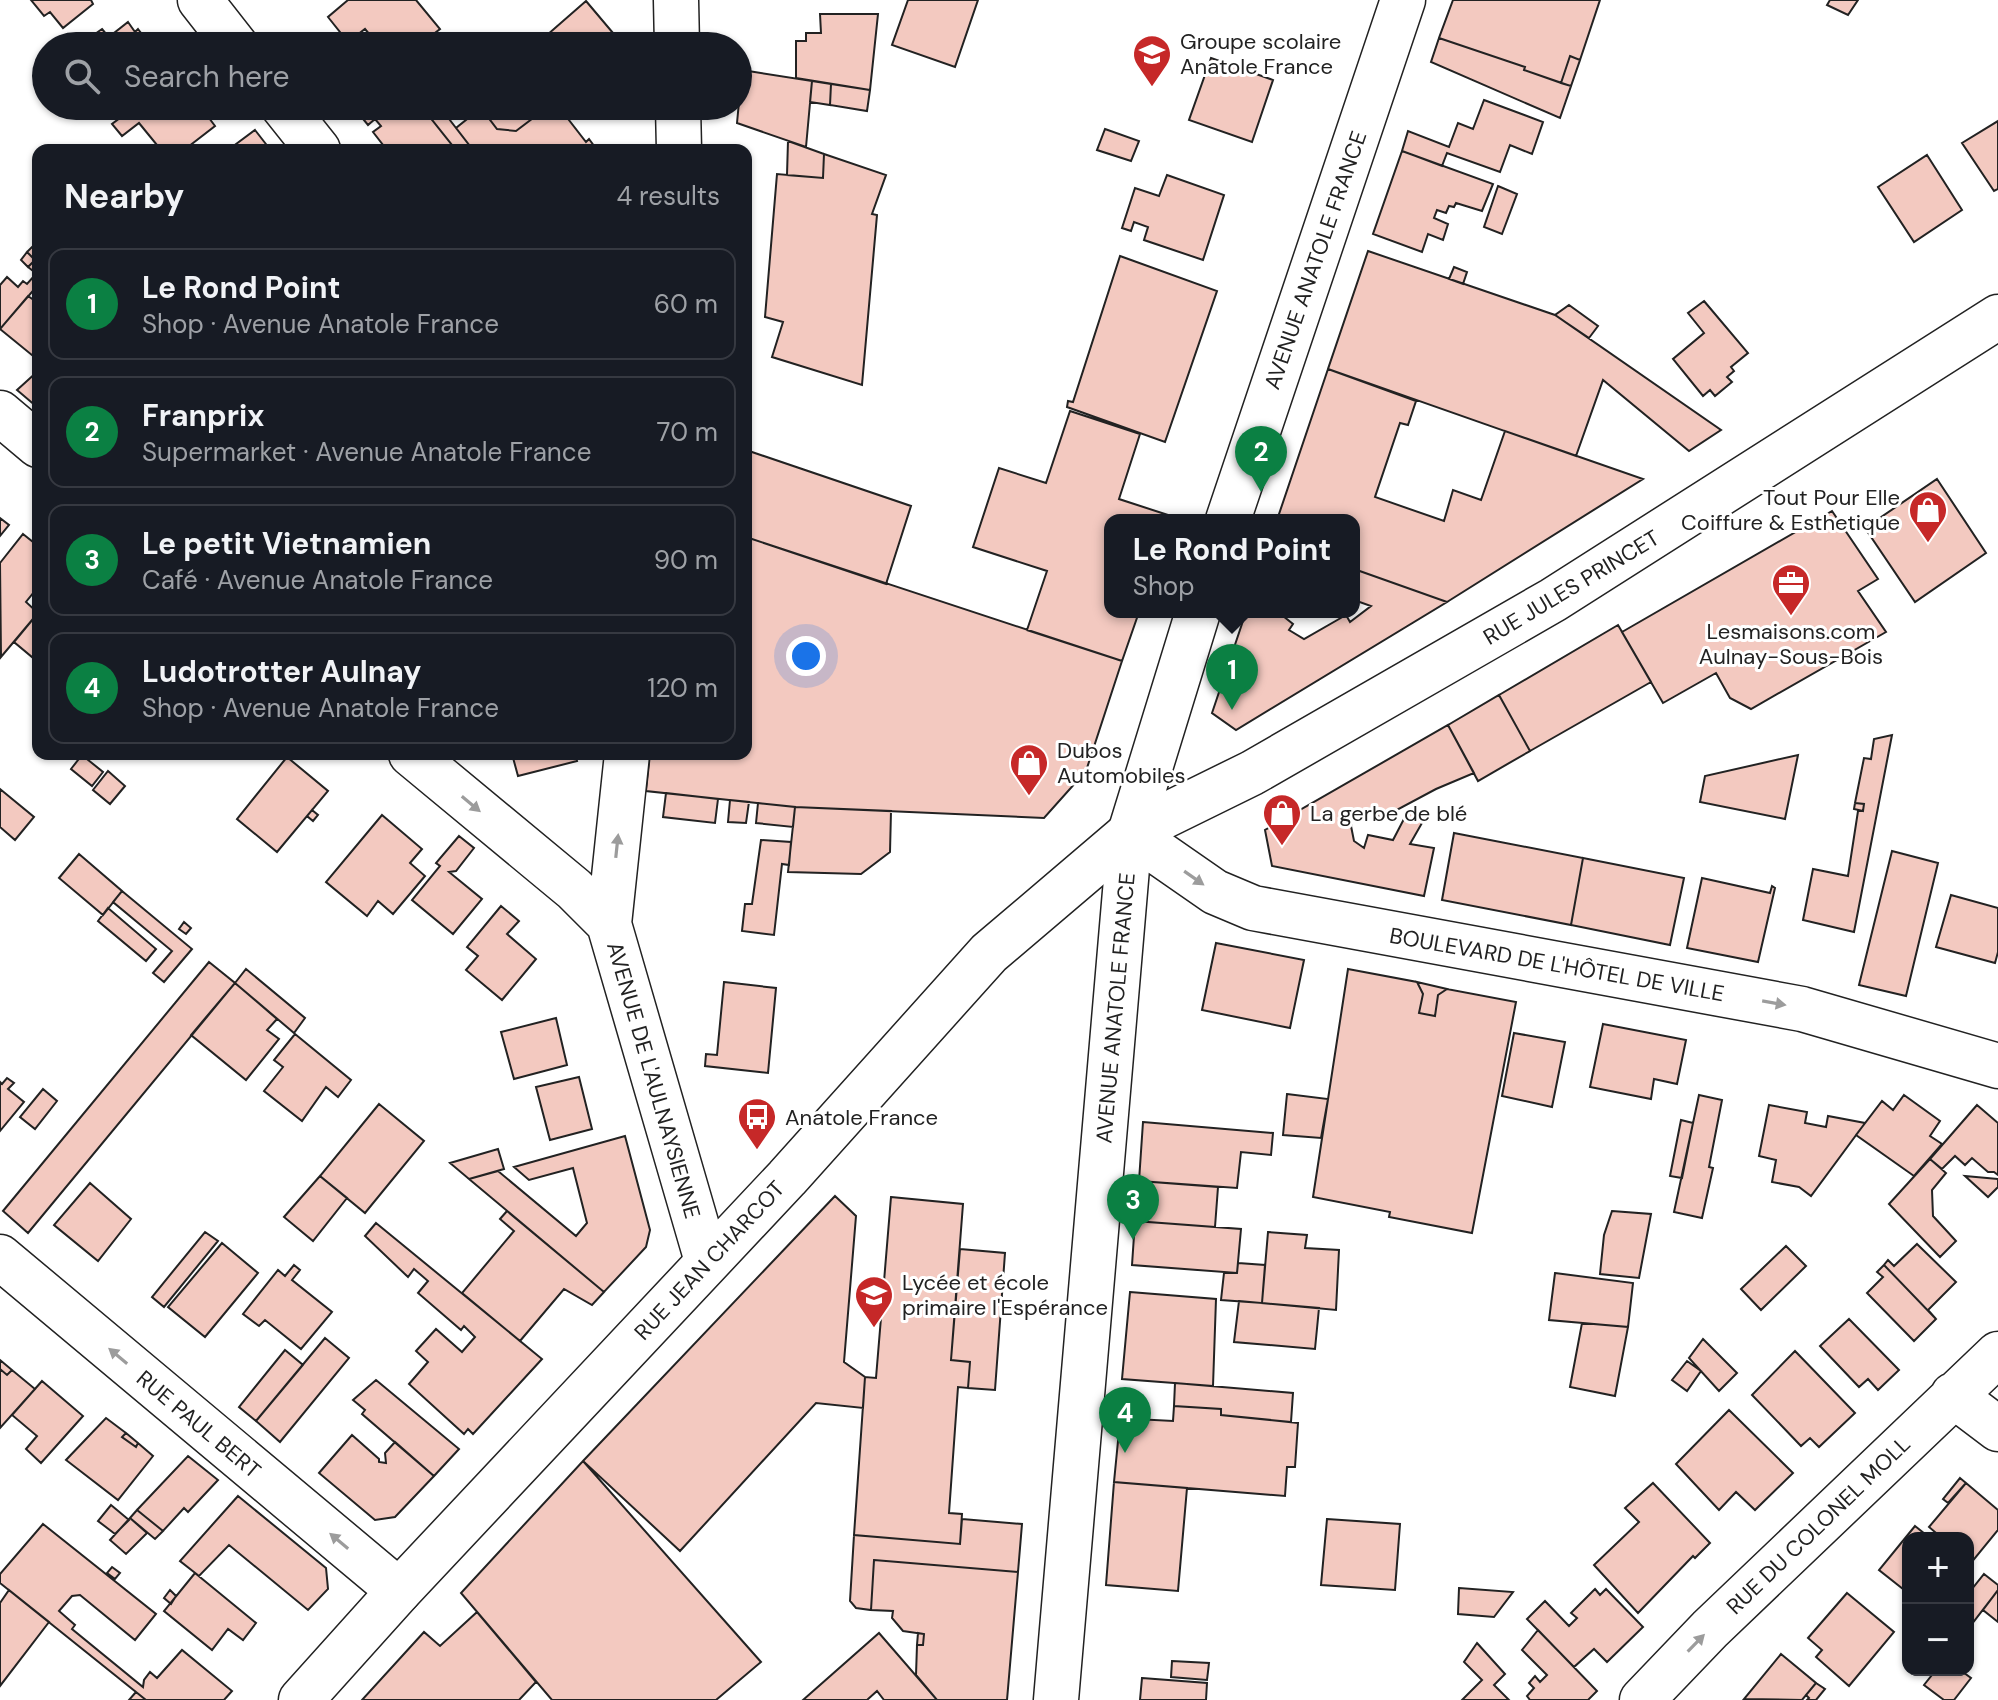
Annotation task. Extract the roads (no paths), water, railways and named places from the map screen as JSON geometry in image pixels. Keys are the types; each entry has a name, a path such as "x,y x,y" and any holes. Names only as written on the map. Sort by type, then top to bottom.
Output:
{"street":[{"path":"200,0 225,32"},
{"path":"676,0 677,32"},
{"name":"AVENUE ANATOLE FRANCE","path":"1230,514 1403,0"},
{"path":"294,120 313,144"},
{"path":"678,120 679,144"},
{"name":"RUE JULES PRINCET","path":"1130,833 1252,773 1553,600 1998,317"},
{"path":"0,413 32,440"},
{"name":"AVENUE ANATOLE FRANCE","path":"1056,1700 1130,833 1196,618"},
{"path":"418,760 574,889 609,924"},
{"name":"AVENUE DE L'AULNAYSIENNE","path":"626,760 609,924 707,1261"},
{"name":"BOULEVARD DE L'HÔTEL DE VILLE","path":"1130,833 1215,892 1253,908 1802,1009 1998,1066"},
{"name":"RUE JEAN CHARCOT","path":"301,1700 399,1591 798,1166 989,953 1130,833"},
{"name":"RUE PAUL BERT","path":"0,1257 399,1591"},
{"name":"RUE DU COLONEL MOLL","path":"1646,1699 1710,1629 1998,1354"},
{"path":"1953,1395 1998,1429"}],"place":[{"name":"Groupe scolaire Anatole France","path":"1152,88"},
{"name":"Franprix","path":"1261,492"},
{"name":"Tout Pour Elle Coiffure & Esthetique","path":"1928,544"},
{"name":"Lesmaisons.com Aulnay-Sous-Bois","path":"1791,617"},
{"name":"Le Rond Point","path":"1232,710"},
{"name":"Dubos Automobiles","path":"1029,797"},
{"name":"La gerbe de blé","path":"1282,847"},
{"name":"Anatole France","path":"757,1151"},
{"name":"Le petit Vietnamien","path":"1133,1240"},
{"name":"Lycée et école primaire l'Espérance","path":"874,1329"},
{"name":"Ludotrotter Aulnay","path":"1125,1453"}]}
